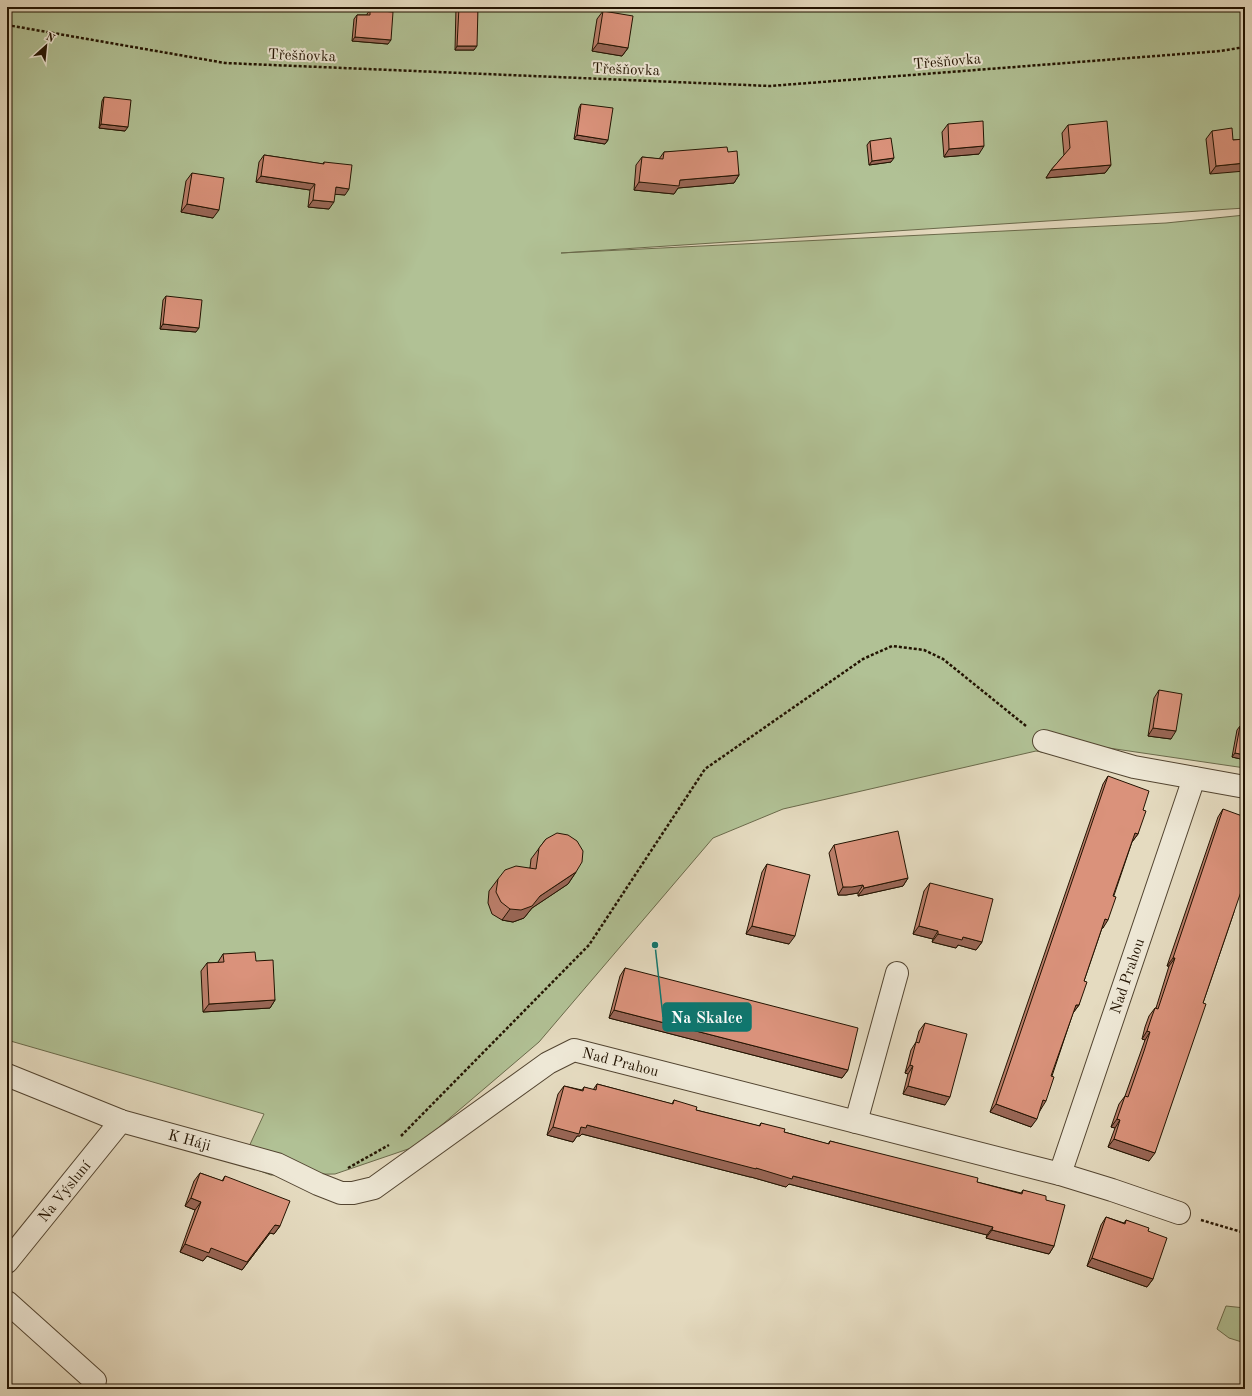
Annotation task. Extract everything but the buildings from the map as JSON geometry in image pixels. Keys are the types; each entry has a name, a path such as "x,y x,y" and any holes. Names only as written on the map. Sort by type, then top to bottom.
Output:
{"street":[{"path":"1044,741 1134,767 1245,788"},
{"name":"Nad Prahou","path":"1060,1174 1194,778"},
{"path":"856,1122 897,973"},
{"name":"Nad Prahou","path":"374,1188 548,1063 574,1050 1060,1174 1179,1213"},
{"name":"K Háji","path":"7,1075 121,1121 277,1164 318,1184 341,1193 353,1193 374,1188"},
{"name":"Na Výsluní","path":"7,1262 121,1121"},
{"path":"7,1302 95,1381"}],"path":[{"name":"Třešňovka","path":"7,25 225,63 770,86 1220,51 1245,47"},
{"path":"396,1141 589,945 705,769 863,659 892,646 924,650 943,659 1044,741"},
{"path":"318,1184 390,1144"},
{"path":"1179,1213 1245,1233"},
{"path":"1245,1256 1242,1264 1245,1276"}],"green space":[{"path":"7,7 1245,7 1245,208 561,253 1166,223 1245,215 1245,768 1095,746 1091,761 1036,751 783,809 713,838 539,1042 417,1146 335,1174 271,1175 241,1164 264,1114 7,1040"},
{"path":"1226,1306 1245,1308 1245,1343 1229,1338 1217,1329"}],"place":[{"name":"Na Skalce","path":"655,945"}]}
